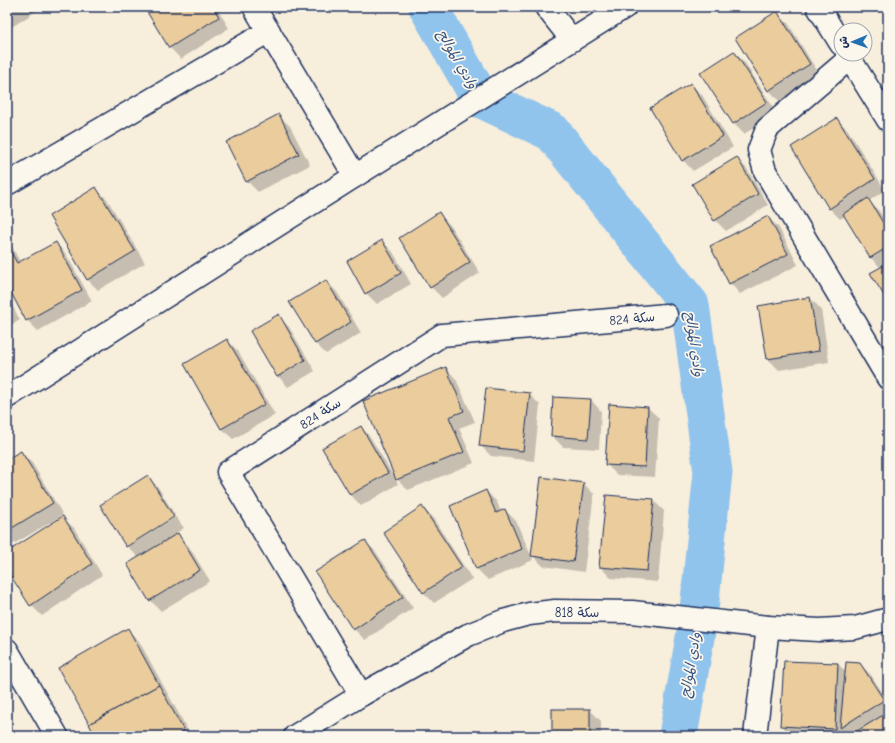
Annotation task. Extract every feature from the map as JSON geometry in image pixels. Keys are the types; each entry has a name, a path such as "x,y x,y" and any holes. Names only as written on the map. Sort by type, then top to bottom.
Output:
{"street":[{"path":"254,7 355,176"},
{"path":"546,7 572,40"},
{"path":"7,397 625,7"},
{"path":"818,7 833,31"},
{"path":"7,184 269,31"},
{"path":"836,62 767,129 759,150 765,171 888,378"},
{"path":"852,62 888,120"},
{"name":"سكة 824","path":"361,695 228,472 442,335 666,315"},
{"name":"سكة 818","path":"295,736 361,695 468,635 503,621 529,614 555,611 632,612 768,628 820,630 855,628 888,619"},
{"path":"755,736 768,628"},
{"path":"7,650 57,736"}],"building":[{"path":"7,7 15,7 7,12"},
{"path":"144,7 213,7 219,17 169,48"},
{"path":"777,11 810,64 768,91 735,38"},
{"path":"734,51 767,102 733,124 700,73"},
{"path":"691,83 723,136 682,161 650,108"},
{"path":"279,114 299,154 246,182 226,142"},
{"path":"837,118 875,179 829,209 791,147"},
{"path":"737,157 758,194 714,221 692,184"},
{"path":"96,187 135,251 87,280 49,216"},
{"path":"868,198 888,231 888,247 870,258 843,214"},
{"path":"439,212 470,262 430,288 399,238"},
{"path":"768,216 788,254 729,284 710,246"},
{"path":"382,240 401,273 365,294 347,261"},
{"path":"56,242 82,290 26,321 7,285 7,245 17,263"},
{"path":"888,263 888,302 870,273"},
{"path":"326,280 351,322 315,344 289,302"},
{"path":"810,297 819,351 767,359 758,306"},
{"path":"279,314 305,360 277,377 250,331"},
{"path":"227,339 265,404 221,429 184,364"},
{"path":"446,367 464,411 449,417 464,452 396,480 363,401"},
{"path":"486,388 530,393 523,451 479,446"},
{"path":"553,397 591,399 588,439 551,436"},
{"path":"609,404 648,407 645,467 605,465"},
{"path":"361,426 388,473 350,495 322,448"},
{"path":"21,451 53,503 7,531 7,459"},
{"path":"148,475 174,517 126,547 100,505"},
{"path":"541,477 584,483 573,562 531,556"},
{"path":"486,490 496,513 505,509 522,549 476,569 450,506"},
{"path":"606,495 654,499 647,571 599,567"},
{"path":"422,506 462,567 423,593 383,532"},
{"path":"63,516 92,564 30,606 7,570 7,552"},
{"path":"178,533 200,570 149,601 127,564"},
{"path":"365,540 403,597 353,630 315,572"},
{"path":"128,628 159,685 89,724 58,668"},
{"path":"784,661 838,663 835,729 780,726"},
{"path":"846,662 860,663 884,700 840,728"},
{"path":"159,685 184,731 175,736 95,736 89,724"},
{"path":"552,709 590,709 590,736 552,736"},
{"path":"888,712 888,736 849,736"}],"waterway":[{"name":"وادي الموالح","path":"428,7 480,98 552,132 690,305 713,472 698,620 678,736"}]}
